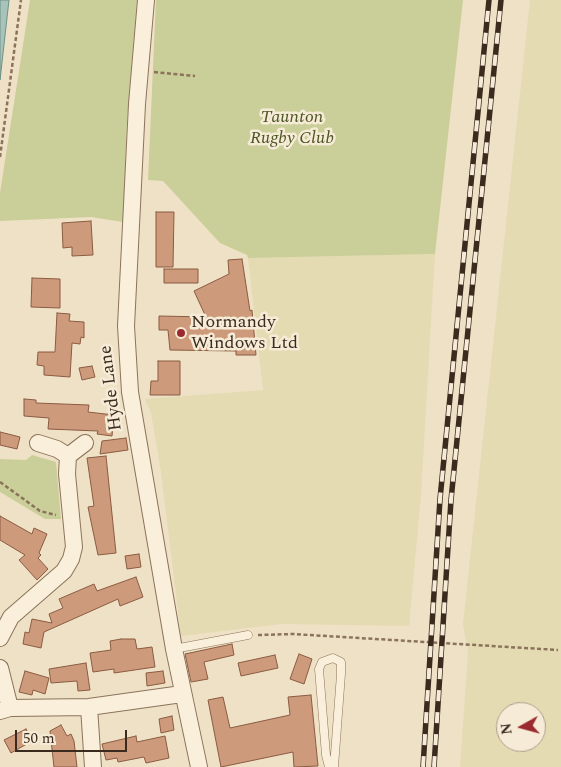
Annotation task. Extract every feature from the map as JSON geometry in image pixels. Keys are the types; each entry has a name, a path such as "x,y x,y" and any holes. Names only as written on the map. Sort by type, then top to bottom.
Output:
{"street":[{"name":"Hyde Lane","path":"146,0 140,70 126,326 130,392 182,694 200,767"},
{"path":"38,443 57,449 68,456"},
{"path":"68,456 85,443"},
{"path":"0,638 11,617 24,603 56,581 71,559 74,547 70,514 68,456"},
{"path":"0,668 5,709 88,707 182,694"},
{"path":"88,707 93,767"}],"lane":[{"path":"174,649 248,635"},
{"path":"329,767 326,755 319,669 322,662 333,658 341,662 334,767"}],"path":[{"path":"0,157 21,0"},
{"path":"140,70 195,76"},
{"path":"0,482 40,511 52,515 70,514"},
{"path":"248,635 293,634 558,650"}],"shaded area":[{"path":"530,0 561,0 561,767 460,767 468,653 463,624"},
{"path":"435,254 421,495 409,626 282,624 181,636 161,472 151,413 145,399 263,390 248,258"}],"green space":[{"path":"30,0 137,0 127,121 123,222 91,217 0,221 0,193"},
{"name":"Taunton Rugby Club","path":"156,0 463,0 435,254 248,258 247,255 220,243 163,181 148,180"},
{"path":"32,455 56,462 61,519 45,519 0,492 0,459 26,460"}],"water":[{"path":"0,0 9,0 0,80"}],"building":[{"path":"156,212 174,212 173,267 156,267"},
{"path":"91,221 93,255 72,256 72,247 63,248 62,223"},
{"path":"242,259 250,311 252,310 256,355 236,355 236,351 170,350 168,330 159,330 159,316 206,317 194,291 229,274 228,260"},
{"path":"164,269 198,269 198,283 164,283"},
{"path":"32,278 60,279 60,308 31,307"},
{"path":"57,313 70,314 69,321 84,322 84,338 81,337 80,344 72,343 70,377 44,375 44,366 37,365 38,352 55,352"},
{"path":"158,361 180,361 180,395 150,395 151,381 158,381"},
{"path":"92,366 95,377 82,380 79,368"},
{"path":"24,399 36,400 36,403 89,405 88,412 114,415 112,436 97,434 98,431 48,429 49,418 24,416"},
{"path":"0,432 20,437 17,449 0,445"},
{"path":"126,438 128,450 100,454 102,441"},
{"path":"106,456 116,553 98,555 88,507 94,506 87,458"},
{"path":"0,516 32,534 34,528 47,534 39,553 41,555 38,558 48,569 37,580 19,560 25,555 0,540"},
{"path":"139,554 141,567 127,569 125,556"},
{"path":"136,577 143,597 120,606 118,599 44,632 41,648 23,644 25,632 29,633 32,619 52,623 49,614 63,608 59,599 94,584 97,591"},
{"path":"135,639 137,649 152,647 155,667 114,673 114,669 93,672 90,653 111,650 110,641"},
{"path":"232,644 234,655 204,662 208,679 191,682 185,654"},
{"path":"299,654 312,659 304,684 290,679"},
{"path":"275,655 278,668 241,676 238,663"},
{"path":"86,663 90,690 78,691 77,681 51,683 49,669"},
{"path":"25,671 49,678 45,694 33,690 32,695 19,692"},
{"path":"163,671 165,683 147,686 146,673"},
{"path":"311,695 318,766 294,767 293,752 221,767 208,700 223,697 230,728 290,715 288,697"},
{"path":"172,716 174,730 161,733 159,719"},
{"path":"61,725 67,736 71,734 74,741 77,767 54,767 50,731"},
{"path":"26,729 32,741 11,753 4,740"},
{"path":"136,736 137,742 165,736 169,758 146,763 144,757 118,762 117,758 106,760 102,744"}],"railway":[{"path":"423,767 440,499 489,0"},
{"path":"434,767 451,500 501,0"}],"place":[{"name":"Normandy Windows Ltd","path":"181,333"}]}
